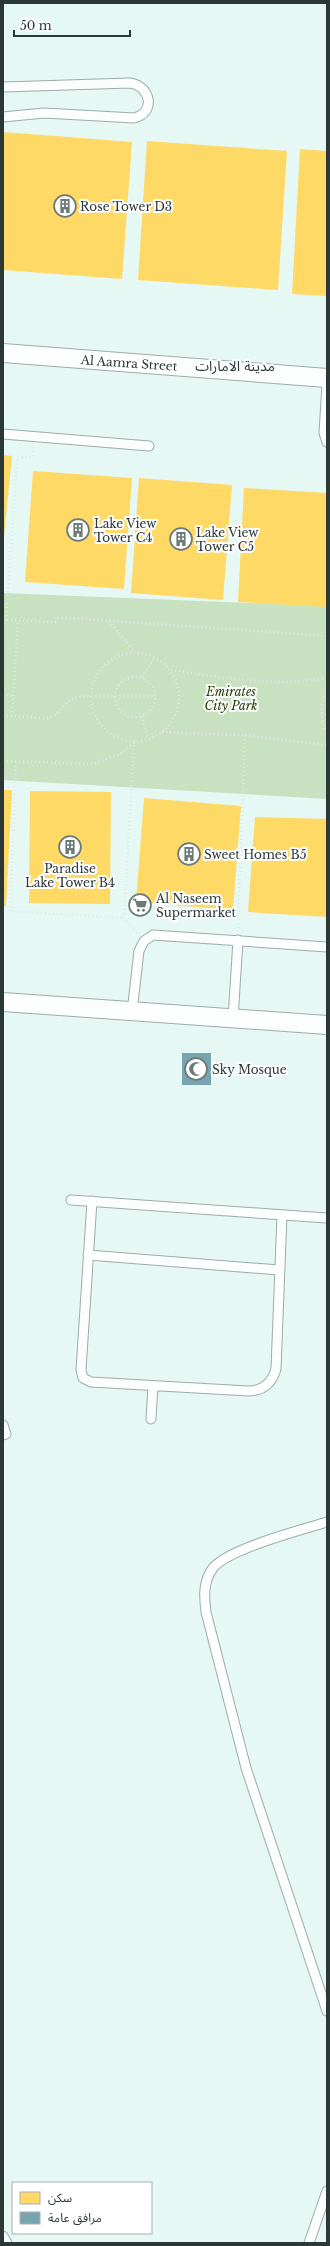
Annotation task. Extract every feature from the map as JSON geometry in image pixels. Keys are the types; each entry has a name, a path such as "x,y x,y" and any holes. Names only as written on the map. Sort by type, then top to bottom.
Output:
{"street":[{"name":"Al Aamra Street","path":"3,353 327,378"},
{"path":"3,1002 327,1025"}],"lane":[{"path":"3,87 130,83 144,89 148,94 149,104 144,114 134,118 44,113 3,117"},
{"path":"327,384 324,433 327,442"},
{"path":"3,434 149,446"},
{"path":"132,1012 139,951 144,941 158,934 327,947"},
{"path":"233,1019 238,940"},
{"path":"71,1200 327,1218"},
{"path":"92,1202 81,1374 83,1378 91,1382 254,1391 266,1386 274,1375 276,1368 282,1215"},
{"path":"88,1255 279,1270"},
{"path":"151,1419 153,1386"},
{"path":"3,1425 6,1434 3,1435"},
{"path":"327,1522 226,1557 213,1568 208,1576 204,1594 206,1612 246,1768 327,2011"},
{"path":"309,2243 327,2191"},
{"path":"3,2236 7,2243"}],"path":[{"path":"34,436 33,457 17,457 5,620 56,622 56,617 327,636"},
{"path":"12,716 18,621"},
{"path":"109,621 136,652"},
{"path":"136,652 155,657 170,670 178,688 179,698 175,717 162,732 148,740 134,741 115,736 106,731 94,715 90,695 95,676 108,661 116,656 136,652"},
{"path":"142,677 155,657"},
{"path":"170,670 240,681 264,683 327,678"},
{"path":"130,677 142,677 152,684 156,696 152,709 142,716 135,717 123,713 118,708 115,696 119,684 130,677"},
{"path":"327,689 322,706 322,717 327,732"},
{"path":"3,695 14,696"},
{"path":"3,716 46,718 54,716 70,700 90,695 156,696"},
{"path":"142,716 148,740"},
{"path":"162,732 245,735 327,745"},
{"path":"238,940 245,735"},
{"path":"3,761 93,764 116,756 134,741"},
{"path":"134,741 124,918 144,941"},
{"path":"16,762 10,911 124,918"}],"green space":[{"name":"Emirates City Park","path":"3,593 327,606 327,799 3,780"}],"building: سكن":[{"name":"Rose Tower D3","path":"3,132 132,142 122,279 3,270"},
{"path":"147,141 287,151 278,290 138,280"},
{"path":"300,149 327,151 327,296 292,294"},
{"path":"3,455 12,456 4,536 3,536"},
{"name":"Lake View Tower C4","path":"33,471 132,478 124,589 25,582"},
{"name":"Lake View Tower C5","path":"139,478 232,485 223,600 131,593"},
{"path":"244,488 327,493 327,607 238,602"},
{"path":"3,790 12,790 6,906 3,906"},
{"name":"Paradise Lake Tower B4","path":"30,791 111,792 110,904 29,903"},
{"name":"Sweet Homes B5","path":"144,798 241,806 233,910 136,902"},
{"path":"255,817 327,819 327,917 248,912"}],"building: مرافق عامة":[{"name":"Sky Mosque","path":"182,1053 211,1053 211,1085 182,1085"}],"place":[{"name":"Rose Tower D3","path":"65,206"},
{"name":"Lake View Tower C4","path":"78,530"},
{"name":"Lake View Tower C5","path":"181,539"},
{"name":"Paradise Lake Tower B4","path":"70,847"},
{"name":"Sweet Homes B5","path":"189,854"},
{"name":"Al Naseem Supermarket","path":"140,905"},
{"name":"Sky Mosque","path":"196,1069"}],"district":[{"name":"مدينة الامارات","path":"235,366"}]}
